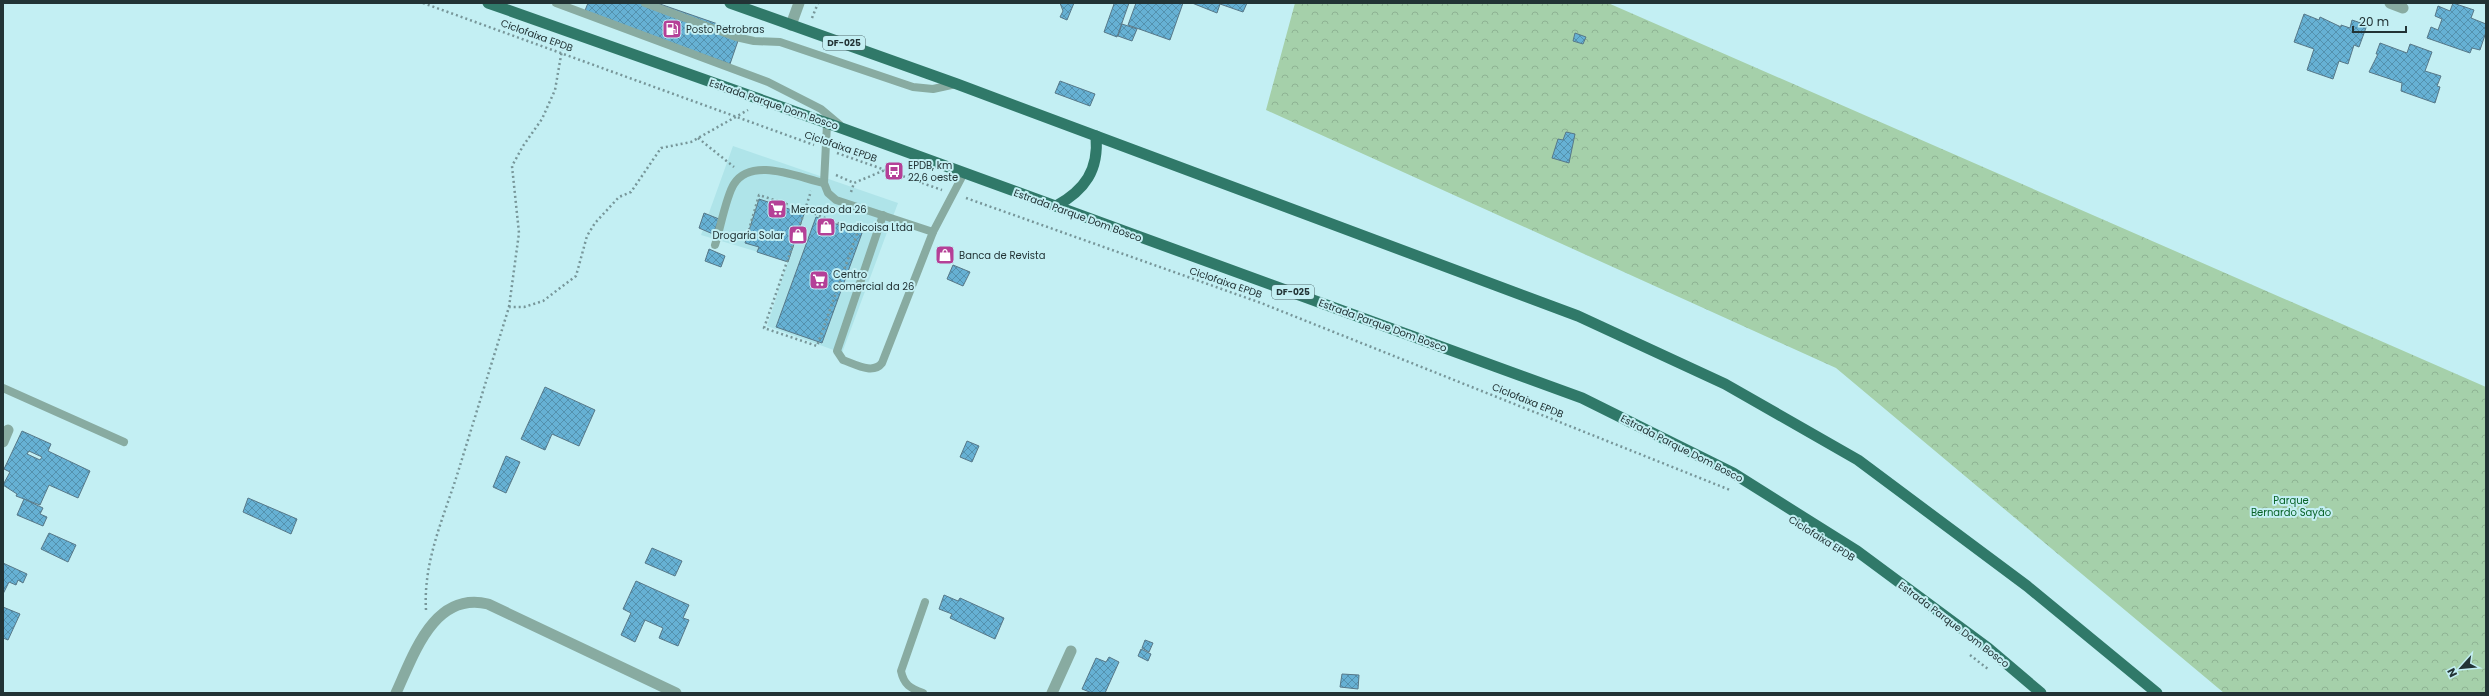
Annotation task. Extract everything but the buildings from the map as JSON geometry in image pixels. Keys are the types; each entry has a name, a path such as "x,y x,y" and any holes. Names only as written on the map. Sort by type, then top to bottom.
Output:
{"main road":[{"name":"Estrada Parque Dom Bosco","path":"488,3 844,129 1582,398 1733,473 1857,551 1988,648 2041,693"},
{"name":"DF-025","path":"730,3 957,84 1578,316 1725,384 1858,460 2027,586 2157,693"},
{"path":"1056,206 1072,197 1092,170 1098,154 1096,136"}],"street":[{"path":"791,25 798,3"},
{"path":"2390,3 2403,8"},
{"path":"3,442 8,430"},
{"path":"396,693 430,626 445,612 461,604 478,602 488,604 676,693"},
{"path":"1052,693 1071,651"}],"lane":[{"path":"555,3 768,82 821,109 844,129"},
{"path":"645,3 736,37 754,41 780,42 914,87 933,88 957,84"},
{"path":"827,124 824,183 828,193 836,200 932,232"},
{"path":"715,245 734,184 743,174 757,170 773,171 824,183"},
{"path":"883,215 837,351 843,360 872,370 882,364 932,232 964,173"},
{"path":"3,388 124,442"},
{"path":"923,693 909,688 903,681 901,671 925,602"}],"path":[{"name":"Ciclofaixa EPDB","path":"423,3 736,117 1260,303 1735,493"},
{"path":"430,626 425,589 438,526 457,474 509,307 519,233 512,166 522,146 542,119 555,90 566,31"},
{"path":"509,307 524,307 543,302 576,276 587,236 596,223 619,197 630,192 661,148 698,138 736,117 762,100"},
{"path":"698,138 743,174"},
{"path":"746,240 759,195 804,210 858,231 817,346 764,328 804,210 814,181"},
{"path":"1969,654 1994,673"}],"shaded area":[{"path":"733,146 898,203 842,353 767,326 788,261 701,235"}],"green space":[{"name":"Parque Bernardo Sayão","path":"1295,3 1608,3 2486,387 2486,693 2224,693 1836,368 1266,110"}],"place":[{"name":"Posto Petrobras","path":"672,29"},
{"name":"EPDB, km 22,6 oeste","path":"894,171"},
{"name":"Mercado da 26","path":"777,209"},
{"name":"Padicoisa Ltda","path":"826,227"},
{"name":"Drogaria Solar","path":"798,235"},
{"name":"Banca de Revista","path":"945,255"},
{"name":"Centro comercial da 26","path":"819,280"}]}
